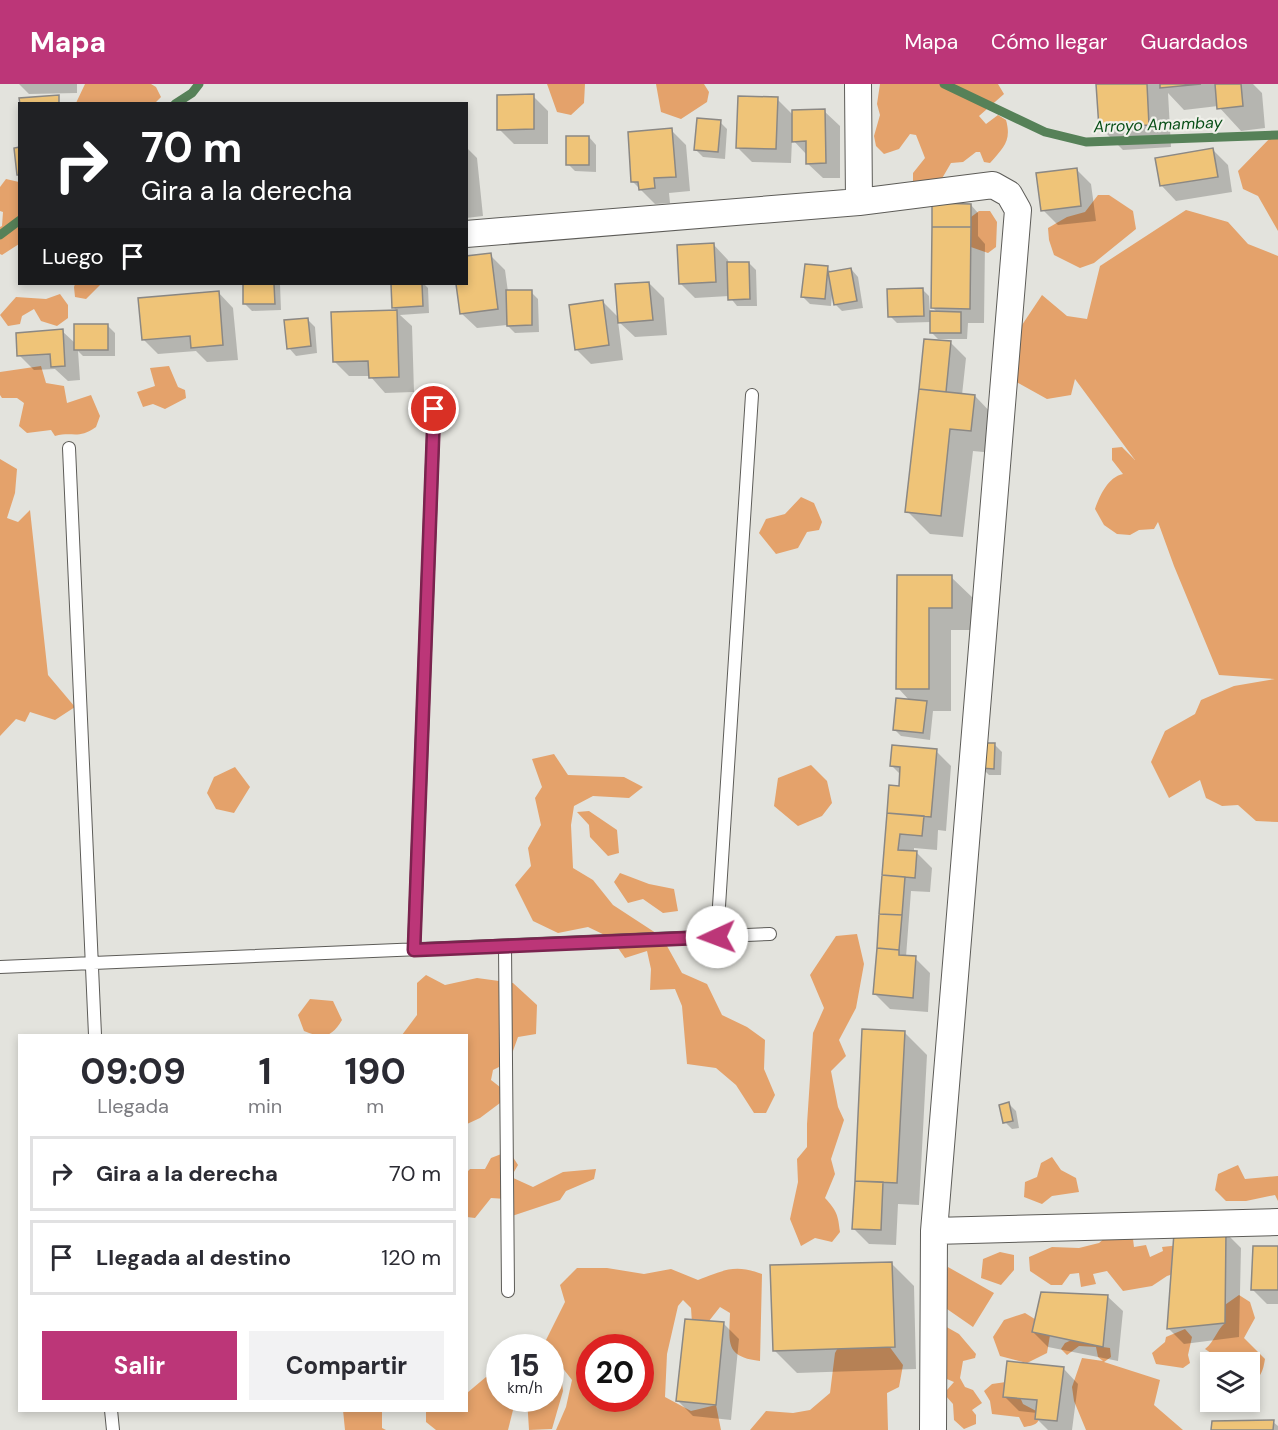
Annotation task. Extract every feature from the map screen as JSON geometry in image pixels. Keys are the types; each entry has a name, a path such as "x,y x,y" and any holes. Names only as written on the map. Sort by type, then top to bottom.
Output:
{"street":[{"path":"858,84 859,202"},
{"path":"468,234 859,202 993,185 1010,194 1018,210 934,1231 933,1430"},
{"path":"934,1231 1278,1222"}],"lane":[{"path":"717,937 752,395"},
{"path":"414,950 434,409"},
{"path":"69,448 95,1034"},
{"path":"0,967 770,934"},
{"path":"505,946 508,1291"},
{"path":"111,1412 113,1430"}],"shaded area":[{"path":"85,84 151,84 156,87 161,97 156,102 76,102"},
{"path":"547,84 585,84 584,103 571,115 557,112"},
{"path":"656,84 704,84 709,92 707,102 681,119 661,112"},
{"path":"880,84 998,84 1004,94 979,116 986,124 998,115 1006,120 1008,133 1005,144 990,163 984,162 980,152 976,152 963,162 951,163 937,187 913,186 913,173 925,158 916,135 910,134 899,149 884,154 876,146 874,136 880,115 877,104"},
{"path":"1278,132 1278,231 1258,196 1243,189 1238,171"},
{"path":"6,179 18,182 18,245 2,255 0,254 0,227 3,212 0,211 0,187"},
{"path":"1098,195 1109,195 1133,211 1136,229 1094,263 1080,268 1054,255 1048,228 1067,217 1085,212"},
{"path":"1186,210 1228,222 1248,244 1278,256 1278,822 1256,821 1238,805 1222,806 1206,798 1200,780 1169,798 1151,762 1165,731 1195,714 1201,700 1234,686 1275,679 1219,675 1158,522 1154,529 1139,530 1130,535 1117,534 1104,525 1095,509 1109,483 1123,474 1112,460 1112,448 1122,447 1135,460 1075,379 1071,395 1047,399 1011,379 1020,328 1042,295 1067,316 1087,319 1100,266"},
{"path":"979,211 990,211 997,222 996,247 988,253 968,246 971,217"},
{"path":"75,285 100,285 86,299 75,297"},
{"path":"60,294 68,305 68,318 57,326 41,321 34,309 22,316 20,324 8,326 0,315 16,297 46,299"},
{"path":"41,366 46,383 64,386 67,403 91,395 100,416 96,427 80,434 55,436 51,430 27,433 19,426 24,403 17,398 2,398 0,372"},
{"path":"169,366 178,387 185,390 186,398 165,409 153,404 143,407 137,392 155,386 150,368"},
{"path":"0,459 17,469 15,493 7,518 18,522 30,510 48,675 75,707 55,720 30,712 25,722 16,719 0,736"},
{"path":"801,497 814,503 822,522 819,530 807,532 798,548 776,554 759,533 766,519 785,514"},
{"path":"554,754 568,775 624,777 643,787 629,798 593,796 574,806 571,825 573,868 593,880 613,905 662,937 682,973 707,984 722,1015 747,1027 765,1040 764,1069 775,1095 766,1113 754,1113 736,1085 716,1068 687,1064 682,1006 675,989 650,990 651,969 647,951 625,958 611,938 588,927 558,933 533,921 515,885 531,866 528,848 541,825 535,798 542,787 532,759"},
{"path":"811,765 827,781 832,803 822,816 798,826 774,806 778,778"},
{"path":"235,767 250,787 234,813 216,809 207,793 214,777"},
{"path":"589,811 617,830 619,853 608,856 590,837 589,825 577,812"},
{"path":"620,873 649,884 674,889 678,911 663,913 643,899 628,903 614,882"},
{"path":"857,934 864,964 856,1008 839,1040 846,1056 831,1071 838,1107 844,1120 831,1159 835,1174 825,1198 836,1213 840,1232 832,1242 815,1238 801,1246 790,1219 798,1182 797,1159 807,1147 813,1033 824,1008 810,975 836,936"},
{"path":"426,975 445,985 477,978 513,983 537,1005 536,1034 518,1037 509,1062 493,1070 491,1080 500,1087 500,1103 480,1118 468,1124 468,1034 403,1034 417,1015 417,983"},
{"path":"310,999 333,1001 342,1020 330,1034 313,1034 304,1031 298,1015"},
{"path":"509,1151 518,1165 511,1177 533,1187 563,1172 596,1169 594,1179 566,1191 560,1200 509,1217 506,1199 491,1198 475,1218 468,1217 468,1171 485,1169 491,1158"},
{"path":"1052,1157 1061,1170 1076,1178 1079,1192 1052,1196 1042,1204 1024,1197 1025,1182 1037,1177 1041,1163"},
{"path":"1238,1165 1245,1179 1278,1176 1278,1201 1275,1195 1246,1201 1226,1201 1215,1190 1218,1174"},
{"path":"1113,1231 1133,1239 1134,1247 1146,1245 1150,1257 1163,1251 1162,1247 1180,1245 1179,1272 1167,1276 1152,1286 1123,1291 1107,1271 1093,1274 1096,1284 1081,1287 1079,1273 1070,1274 1062,1285 1051,1285 1030,1271 1029,1257 1052,1247 1079,1248 1099,1243"},
{"path":"1000,1252 1014,1255 1014,1270 1001,1285 981,1278 983,1259"},
{"path":"948,1267 994,1293 973,1327 934,1300"},
{"path":"577,1268 607,1268 644,1274 671,1269 698,1280 715,1273 737,1269 762,1274 760,1361 740,1356 735,1352 729,1333 730,1313 720,1307 705,1326 692,1323 691,1308 683,1300 678,1306 667,1354 665,1397 691,1411 716,1405 721,1430 556,1430 566,1407 572,1380 564,1370 564,1334 549,1334 565,1302 560,1285"},
{"path":"1239,1295 1250,1302 1255,1318 1244,1338 1258,1352 1210,1352 1205,1349 1225,1323 1219,1309"},
{"path":"1025,1313 1051,1329 1047,1353 1027,1363 1000,1356 993,1337 1004,1320"},
{"path":"943,1325 959,1334 976,1354 975,1358 963,1361 960,1378 965,1387 973,1390 982,1403 972,1410 976,1415 976,1424 964,1429 954,1420 953,1404 945,1395 954,1382 942,1377 935,1358 947,1348 943,1336"},
{"path":"890,1326 895,1334 889,1346 903,1365 899,1387 887,1393 888,1430 750,1430 766,1411 793,1413 810,1410 830,1393 835,1353 843,1338"},
{"path":"1185,1329 1192,1337 1188,1355 1190,1363 1183,1368 1156,1364 1152,1353 1165,1342 1166,1337"},
{"path":"1078,1337 1095,1337 1103,1347 1110,1348 1111,1357 1104,1362 1160,1380 1154,1405 1183,1430 1086,1430 1074,1401 1072,1387 1082,1358 1103,1361 1098,1357 1096,1347 1079,1346 1067,1355 1061,1349 1065,1343"},
{"path":"1260,1354 1265,1359 1260,1376"},
{"path":"486,1377 486,1412 512,1412 508,1430 436,1430 426,1422 426,1412 468,1412 468,1392"},
{"path":"1013,1381 1023,1404 1040,1413 1039,1420 1034,1425 1024,1427 1019,1417 992,1414 990,1401 984,1391 992,1384"},
{"path":"343,1412 382,1412 382,1428 386,1430 345,1430"},
{"path":"528,1412 557,1412 552,1429 529,1430"}],"building":[{"path":"1096,84 1147,84 1149,125 1099,128"},
{"path":"1160,84 1201,84 1160,88"},
{"path":"1215,84 1241,84 1243,106 1217,109"},
{"path":"534,94 534,129 497,130 497,95"},
{"path":"59,95 59,102 20,102 19,98"},
{"path":"738,96 778,97 776,149 736,148"},
{"path":"825,109 826,163 806,164 806,141 792,142 792,110"},
{"path":"697,118 721,120 718,152 694,150"},
{"path":"672,128 676,177 654,178 655,188 639,190 638,182 631,182 628,132"},
{"path":"566,136 589,136 589,165 566,165"},
{"path":"18,147 18,175 17,175 14,148"},
{"path":"1213,148 1218,177 1160,186 1155,158"},
{"path":"1077,168 1081,206 1041,211 1036,173"},
{"path":"932,203 971,204 971,227 932,227"},
{"path":"932,227 971,227 970,309 931,308"},
{"path":"714,243 716,282 679,284 677,245"},
{"path":"491,253 498,309 460,314 456,285 468,285 468,256"},
{"path":"727,262 749,262 750,299 728,300"},
{"path":"805,264 828,266 825,299 801,297"},
{"path":"851,268 857,301 834,305 828,272"},
{"path":"649,282 653,320 618,323 615,284"},
{"path":"243,285 274,285 275,304 243,304"},
{"path":"391,285 422,285 423,306 392,308"},
{"path":"923,288 924,316 888,317 887,289"},
{"path":"506,290 532,290 532,325 507,326"},
{"path":"219,291 223,345 191,348 190,336 142,340 138,298"},
{"path":"603,300 609,345 575,350 569,305"},
{"path":"397,310 399,377 369,378 368,361 333,362 331,312"},
{"path":"930,311 961,312 961,333 930,333"},
{"path":"308,318 311,346 287,349 284,320"},
{"path":"74,324 108,324 108,350 74,350"},
{"path":"63,329 65,366 51,367 50,354 17,356 16,333"},
{"path":"924,339 951,341 946,392 919,389"},
{"path":"919,389 975,395 971,431 950,429 941,516 905,512"},
{"path":"897,575 952,575 952,608 929,608 929,689 896,689"},
{"path":"896,698 927,701 923,733 893,730"},
{"path":"981,743 995,743 994,769 980,768"},
{"path":"892,745 937,749 931,817 887,813 889,785 899,786 900,767 890,766"},
{"path":"887,813 924,816 922,836 900,834 898,850 917,851 915,878 882,875"},
{"path":"882,875 905,877 902,915 879,914"},
{"path":"879,914 902,915 899,950 877,948"},
{"path":"877,948 899,950 899,955 916,956 913,998 873,994"},
{"path":"862,1029 905,1031 897,1183 855,1181"},
{"path":"1009,1102 1013,1121 1003,1123 999,1105"},
{"path":"855,1181 883,1182 881,1230 852,1229"},
{"path":"1226,1231 1225,1323 1167,1329 1174,1233"},
{"path":"1253,1246 1278,1246 1278,1290 1251,1290"},
{"path":"892,1262 895,1347 773,1351 770,1265"},
{"path":"1041,1292 1108,1295 1103,1347 1032,1332"},
{"path":"685,1319 724,1322 716,1405 676,1401"},
{"path":"1007,1361 1064,1367 1057,1421 1035,1419 1037,1400 1003,1397"},
{"path":"1274,1420 1273,1430 1211,1430 1212,1421"}],"waterway":[{"name":"Arroyo Amambay","path":"178,102 192,93 199,84"},
{"name":"Arroyo Amambay","path":"944,84 1045,132 1086,142 1278,135"},
{"name":"Arroyo Amambay","path":"0,235 18,222"}],"route":[{"path":"434,409 414,950 717,937"}]}
